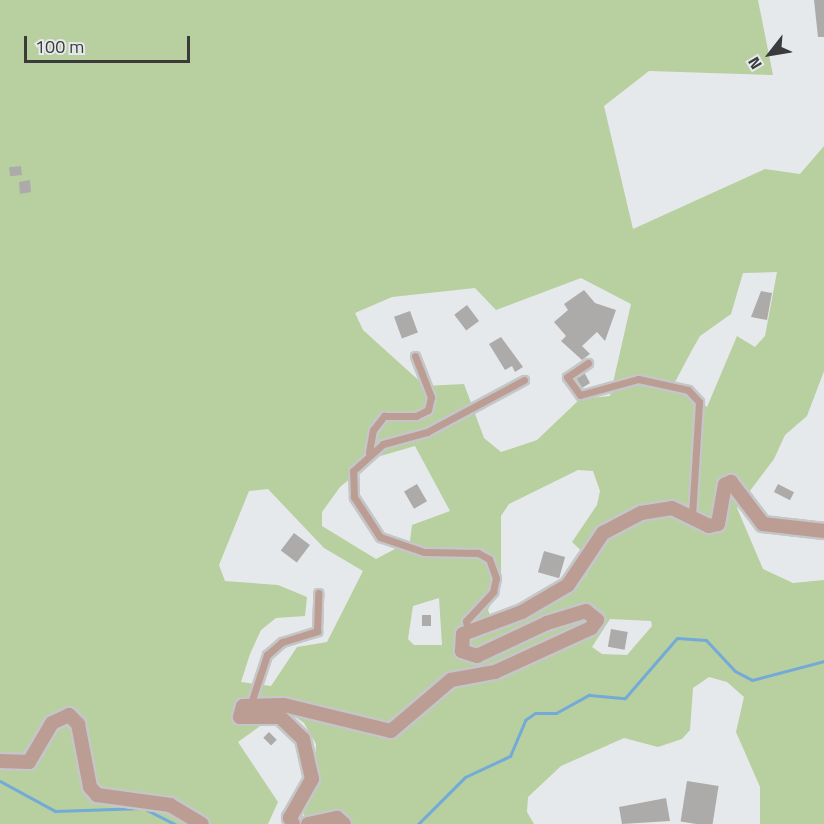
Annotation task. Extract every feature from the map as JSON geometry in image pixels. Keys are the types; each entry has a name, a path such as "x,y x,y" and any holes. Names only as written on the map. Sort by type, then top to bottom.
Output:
{"street":[{"path":"293,824 290,818 312,779 309,753 285,719 240,717 239,709 251,703 284,705 392,731 451,680 495,672 591,628 597,620 586,611 556,620 477,656 465,653 459,644 468,631 522,612 568,585 603,533 641,513 672,508 692,517 718,524 725,485 731,482 763,524 824,531"},
{"path":"0,761 29,762 52,723 69,715 78,724 90,787 98,795 170,805 202,824"},
{"path":"308,824 337,818 344,824"}],"lane":[{"path":"369,452 373,430 384,416 416,416 428,410 431,397 416,356"},
{"path":"588,363 567,377 580,395 647,380 688,390 699,402 692,517"},
{"path":"468,631 466,621 493,591 494,567 478,553 424,552 380,537 351,485 357,462 369,452 427,432 524,380"},
{"path":"251,703 267,655 282,642 317,631 318,592"}],"green space":[{"path":"0,0 758,0 773,75 649,71 604,106 633,229 765,169 800,174 824,146 824,371 807,416 785,435 774,459 737,508 763,569 793,583 824,580 824,824 760,824 760,787 736,732 744,697 727,682 709,677 693,688 690,730 682,739 658,747 624,738 561,766 528,797 527,812 534,824 307,824 303,811 314,793 316,744 304,723 284,709 238,742 278,802 268,824 0,824","holes":["777,272 765,336 755,347 737,336 707,407 695,391 675,382 700,336 731,314 743,273","581,278 631,304 610,396 580,399 537,440 501,452 484,438 464,384 425,386 363,330 355,313 392,297 475,288 496,310","415,446 450,511 412,525 410,541 376,559 322,526 322,512 340,487 377,457","578,470 593,471 600,491 597,505 572,542 592,561 587,575 567,595 496,630 488,610 501,583 501,516 509,504","268,489 324,548 363,571 327,642 297,647 271,686 241,682 250,654 261,630 276,618 305,616 307,597 278,585 225,581 219,565 249,491","439,598 442,645 414,645 408,639 413,606","610,619 651,621 652,626 627,655 602,654 592,647"]}],"building":[{"path":"814,0 824,0 824,37 818,37"},
{"path":"21,166 22,175 10,176 9,167"},
{"path":"30,180 31,192 20,194 19,182"},
{"path":"584,290 595,303 616,310 605,341 597,332 582,346 590,354 582,360 561,341 566,336 554,322 568,310 564,304"},
{"path":"761,291 772,293 767,320 751,317"},
{"path":"467,305 479,321 466,331 454,315"},
{"path":"410,311 418,333 402,338 394,317"},
{"path":"501,337 523,367 515,372 512,366 505,370 489,344"},
{"path":"584,372 590,383 582,388 576,378"},
{"path":"417,484 427,501 414,509 404,491"},
{"path":"778,484 794,492 790,500 774,492"},
{"path":"294,533 310,545 297,563 281,551"},
{"path":"544,551 565,557 559,578 538,572"},
{"path":"422,615 431,615 431,626 422,626"},
{"path":"611,629 628,632 625,650 608,647"},
{"path":"269,732 277,740 271,745 263,738"},
{"path":"687,781 719,786 713,824 681,821"},
{"path":"666,798 670,821 622,824 619,807"}],"waterway":[{"path":"418,824 465,777 510,756 525,720 535,713 556,713 589,695 625,698 677,638 706,640 735,671 752,680 824,661"},
{"path":"0,781 55,811 143,808 175,824"}]}
